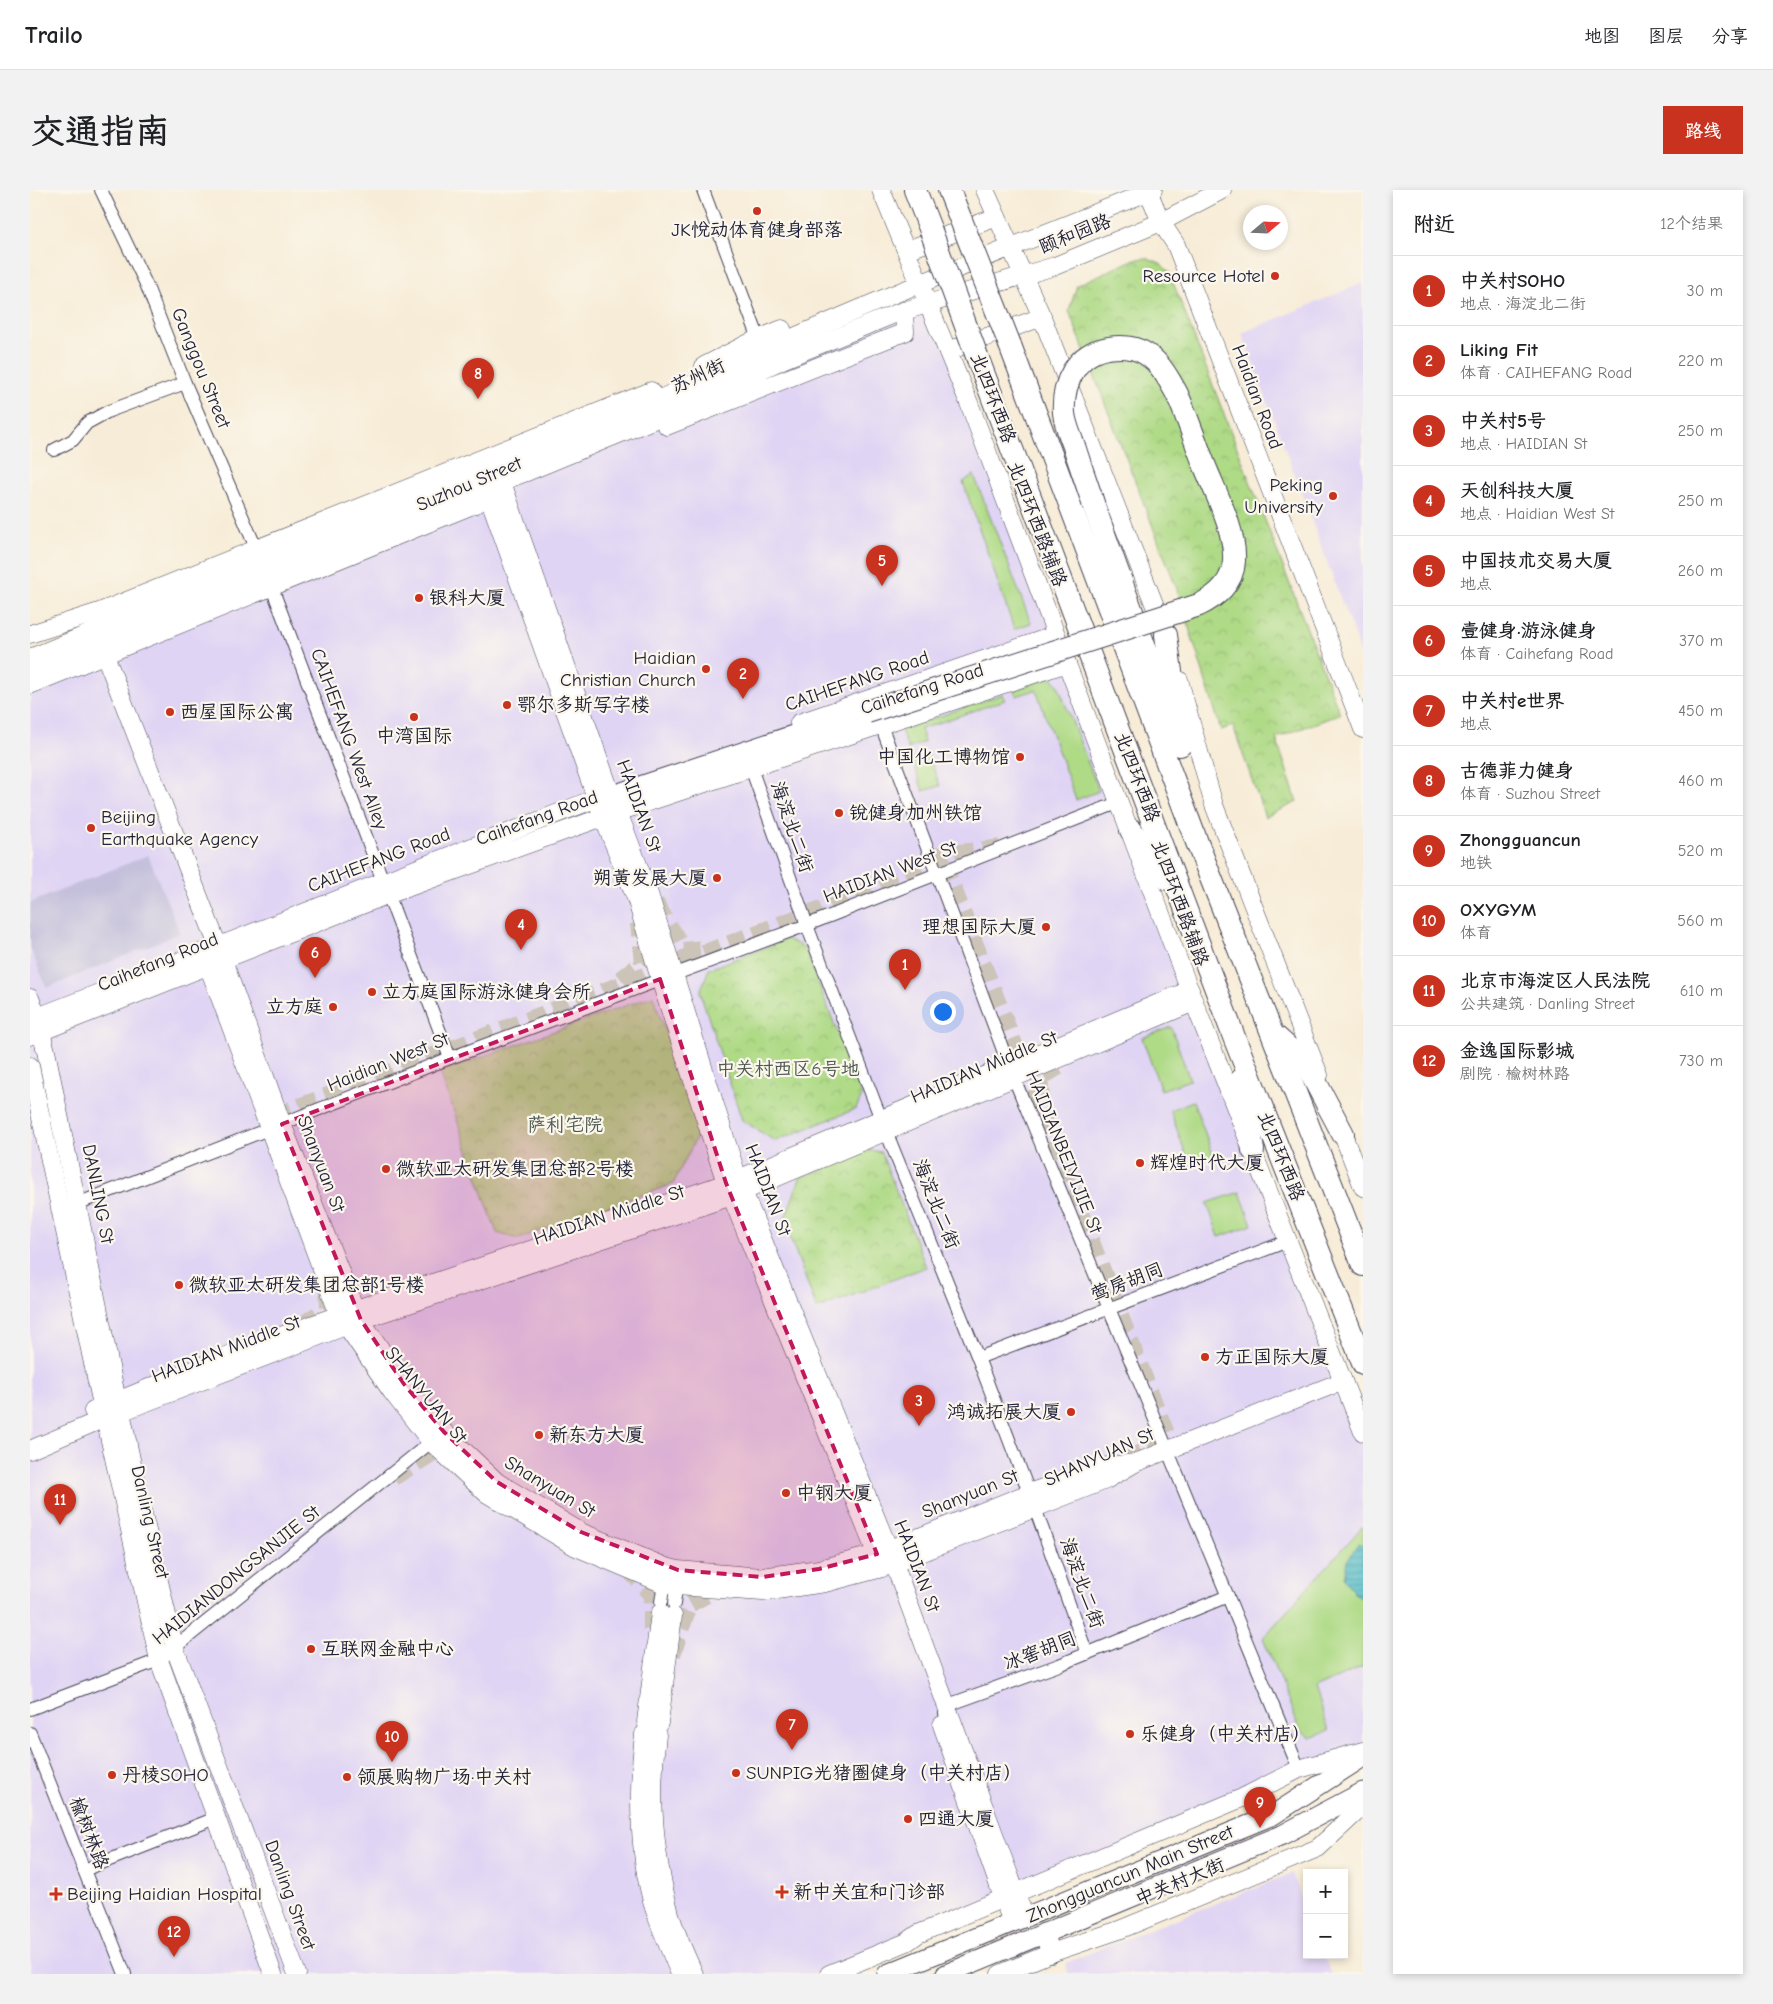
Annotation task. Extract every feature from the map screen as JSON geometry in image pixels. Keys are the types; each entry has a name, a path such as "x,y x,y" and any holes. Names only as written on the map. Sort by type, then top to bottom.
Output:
{"highway":[{"name":"北四环西路","path":"915,190 1234,1037 1363,1362"},
{"name":"北四环西路","path":"949,190 1010,345 1198,845 1363,1265"},
{"path":"608,802 874,718 1198,606 1214,598 1228,583 1234,562 1232,537 1177,396 1156,361 1134,347 1119,346 1104,349 1080,360 1073,370 1066,392 1064,414 1094,506 1180,745"},
{"path":"1166,635 1180,745 1198,845"},
{"path":"1131,830 1183,898"},
{"path":"1274,1035 1306,1064 1343,1134"},
{"path":"1234,1037 1253,1150"}],"main road":[{"name":"Zhongguancun Main Street","path":"887,1974 1273,1815 1363,1757"},
{"name":"Zhongguancun Main Street","path":"946,1974 1282,1834 1363,1792"},
{"path":"1044,1934 1051,1953"}],"street":[{"name":"Ganggou Street","path":"101,190 146,284 185,383 264,568"},
{"path":"703,190 761,345"},
{"path":"881,190 907,250 919,284"},
{"path":"985,190 1042,317 1166,635 1214,805 1363,1187"},
{"name":"颐和园路","path":"928,304 1055,266 1161,222 1222,190"},
{"name":"颐和园路","path":"919,284 1151,192"},
{"name":"Haidian Road","path":"1151,192 1161,222 1176,245 1363,730"},
{"path":"907,250 997,217"},
{"name":"苏州街","path":"485,487 502,480 761,345 919,284"},
{"name":"北四环西路辅路","path":"919,284 948,351 1060,666 1120,802 1192,996 1363,1432"},
{"name":"Suzhou Street","path":"30,658 264,568 905,332 904,311 928,304"},
{"path":"948,351 1042,317"},
{"name":"Suzhou Street","path":"30,672 264,568 649,392 761,345"},
{"path":"54,450 73,440 87,423 109,411 185,383"},
{"name":"HAIDIAN St","path":"502,480 608,802"},
{"name":"Suzhou Street","path":"30,634 100,612 264,568 485,487"},
{"name":"HAIDIAN St","path":"485,487 608,802 649,894 667,976 735,1187 885,1559 948,1705 1009,1896"},
{"name":"Suzhou Street","path":"30,685 105,655 264,568"},
{"name":"CAIHEFANG West Alley","path":"264,568 450,1058"},
{"name":"CAIHEFANG Road","path":"35,1026 608,802 1050,637"},
{"name":"Shanyuan St","path":"105,655 212,956 350,1317"},
{"name":"Caihefang Road","path":"608,802 751,768 874,718 1060,666"},
{"name":"HAIDIANBEIYIJIE St","path":"874,718 936,874 1011,1072 1299,1769"},
{"name":"海淀北二街","path":"751,768 806,925 978,1358 1032,1500 1087,1654"},
{"name":"HAIDIAN West St","path":"667,976 806,925 1120,802"},
{"name":"Haidian West St","path":"70,1207 450,1058 667,976"},
{"name":"HAIDIAN Middle St","path":"30,1436 111,1409 350,1317 735,1187 1192,996"},
{"name":"DANLING St","path":"30,998 70,1207"},
{"name":"Danling Street","path":"30,1066 70,1207 160,1660 273,1974"},
{"name":"莺房胡同","path":"978,1358 1288,1241"},
{"name":"SHANYUAN St","path":"350,1317 392,1392 438,1437 486,1493 576,1547 671,1577 763,1592 825,1583 1032,1500 1106,1480 1135,1463 1167,1449 1343,1381"},
{"name":"HAIDIAN Middle St","path":"30,1450 111,1409"},
{"name":"Danling Street","path":"111,1409 138,1497 176,1649 297,1974"},
{"name":"HAIDIANDONGSANJIE St","path":"30,1710 160,1660 438,1437"},
{"name":"HAIDIAN St","path":"885,1559 942,1724 1019,1921"},
{"path":"671,1577 651,1728 639,1792 646,1867 656,1916 680,1974"},
{"name":"冰窖胡同","path":"948,1705 1087,1654 1228,1596"},
{"path":"942,1724 948,1705"},
{"path":"651,1728 653,1792 659,1864 669,1911 694,1974"},
{"name":"榆树林路","path":"30,1733 125,1974"},
{"path":"829,1974 906,1942 918,1934 1242,1798 1299,1769 1363,1751"},
{"name":"中关村大街","path":"1000,1974 1051,1953 1119,1930 1318,1848 1363,1806"},
{"path":"84,1870 216,1818"}],"highlighted area":[{"path":"660,979 726,1183 877,1554 819,1569 762,1577 678,1570 581,1532 497,1482 444,1432 404,1384 361,1320 282,1124"}],"shaded area":[{"name":"Peking University","path":"1363,283 1363,659 1242,333"},
{"path":"928,304 1363,1431 1363,1751 825,1974 30,1974 30,672"},
{"path":"148,855 180,933 47,988 30,948 30,903"},
{"path":"1292,1873 1303,1901 1303,1959 1325,1959 1331,1974 1069,1974 1065,1963"}],"green space":[{"path":"1148,258 1160,263 1169,272 1340,714 1276,738 1297,802 1265,817 1233,726 1221,730 1177,589 1069,311 1077,285 1135,259"},
{"path":"974,475 1031,623 1014,629 963,482"},
{"path":"1052,677 1058,685 1099,791 1076,800 1036,690 1016,696 1014,690"},
{"path":"1002,694 1005,700 921,729 924,742 908,749 901,730"},
{"path":"928,754 940,786 923,791 912,759"},
{"name":"中关村西区6号地","path":"787,939 805,948 862,1096 856,1109 775,1141 742,1120 700,992 709,969"},
{"name":"萨利宅院","path":"653,996 700,1130 673,1184 518,1239 497,1233 440,1072"},
{"path":"1171,1027 1190,1080 1161,1090 1142,1038"},
{"path":"1193,1101 1214,1157 1190,1166 1170,1110"},
{"path":"870,1150 881,1152 926,1267 817,1309 784,1221 800,1178"},
{"path":"1240,1192 1252,1225 1219,1237 1207,1203"},
{"path":"1363,1526 1363,1667 1314,1688 1329,1731 1310,1738 1300,1730 1263,1638"}],"water":[{"path":"1359,1543 1363,1547 1363,1598 1354,1593 1344,1578 1347,1561"}],"tunnel":[{"path":"929,860 943,855 1001,848"},
{"path":"943,863 1168,1439 1108,1470 886,1558 828,1574 759,1583 653,1571 572,1534 477,1477 397,1387 344,1306 273,1117 943,863"},
{"path":"655,903 684,951 704,949"},
{"path":"621,979 643,962 639,923"},
{"path":"1041,1100 1039,1078 1066,1062"},
{"path":"303,1325 329,1307 328,1285"},
{"path":"393,1477 432,1453 455,1455"},
{"path":"627,1567 652,1595 652,1634"},
{"path":"672,1654 689,1604 723,1585"}],"place":[{"name":"JK悦动体育健身部落","path":"757,211"},
{"name":"Resource Hotel","path":"1275,276"},
{"name":"古德菲力健身","path":"478,399"},
{"name":"Peking University","path":"1333,496"},
{"name":"中国技术交易大厦","path":"882,586"},
{"name":"银科大厦","path":"419,598"},
{"name":"Haidian Christian Church","path":"706,669"},
{"name":"Liking Fit","path":"743,699"},
{"name":"鄂尔多斯写字楼","path":"507,705"},
{"name":"西屋国际公寓","path":"170,712"},
{"name":"中湾国际","path":"414,717"},
{"name":"中国化工博物馆","path":"1020,757"},
{"name":"锐健身加州铁馆","path":"839,813"},
{"name":"Beijing Earthquake Agency","path":"91,828"},
{"name":"朔黄发展大厦","path":"717,878"},
{"name":"理想国际大厦","path":"1046,927"},
{"name":"天创科技大厦","path":"521,950"},
{"name":"壹健身·游泳健身","path":"315,978"},
{"name":"中关村SOHO","path":"905,990"},
{"name":"立方庭国际游泳健身会所","path":"372,992"},
{"name":"立方庭","path":"333,1007"},
{"name":"辉煌时代大厦","path":"1140,1163"},
{"name":"微软亚太研发集团总部2号楼","path":"386,1169"},
{"name":"微软亚太研发集团总部1号楼","path":"179,1285"},
{"name":"方正国际大厦","path":"1205,1357"},
{"name":"鸿诚拓展大厦","path":"1071,1412"},
{"name":"中关村5号","path":"919,1426"},
{"name":"新东方大厦","path":"539,1435"},
{"name":"中钢大厦","path":"786,1493"},
{"name":"北京市海淀区人民法院","path":"60,1525"},
{"name":"互联网金融中心","path":"311,1649"},
{"name":"乐健身（中关村店）","path":"1130,1734"},
{"name":"中关村e世界","path":"792,1750"},
{"name":"OXYGYM","path":"392,1762"},
{"name":"SUNPIG光猪圈健身（中关村店）","path":"736,1773"},
{"name":"丹棱SOHO","path":"112,1775"},
{"name":"领展购物广场·中关村","path":"347,1777"},
{"name":"四通大厦","path":"908,1819"},
{"name":"Zhongguancun","path":"1260,1828"},
{"name":"新中关宜和门诊部","path":"782,1892"},
{"name":"Beijing Haidian Hospital","path":"56,1894"},
{"name":"金逸国际影城","path":"174,1957"}]}
